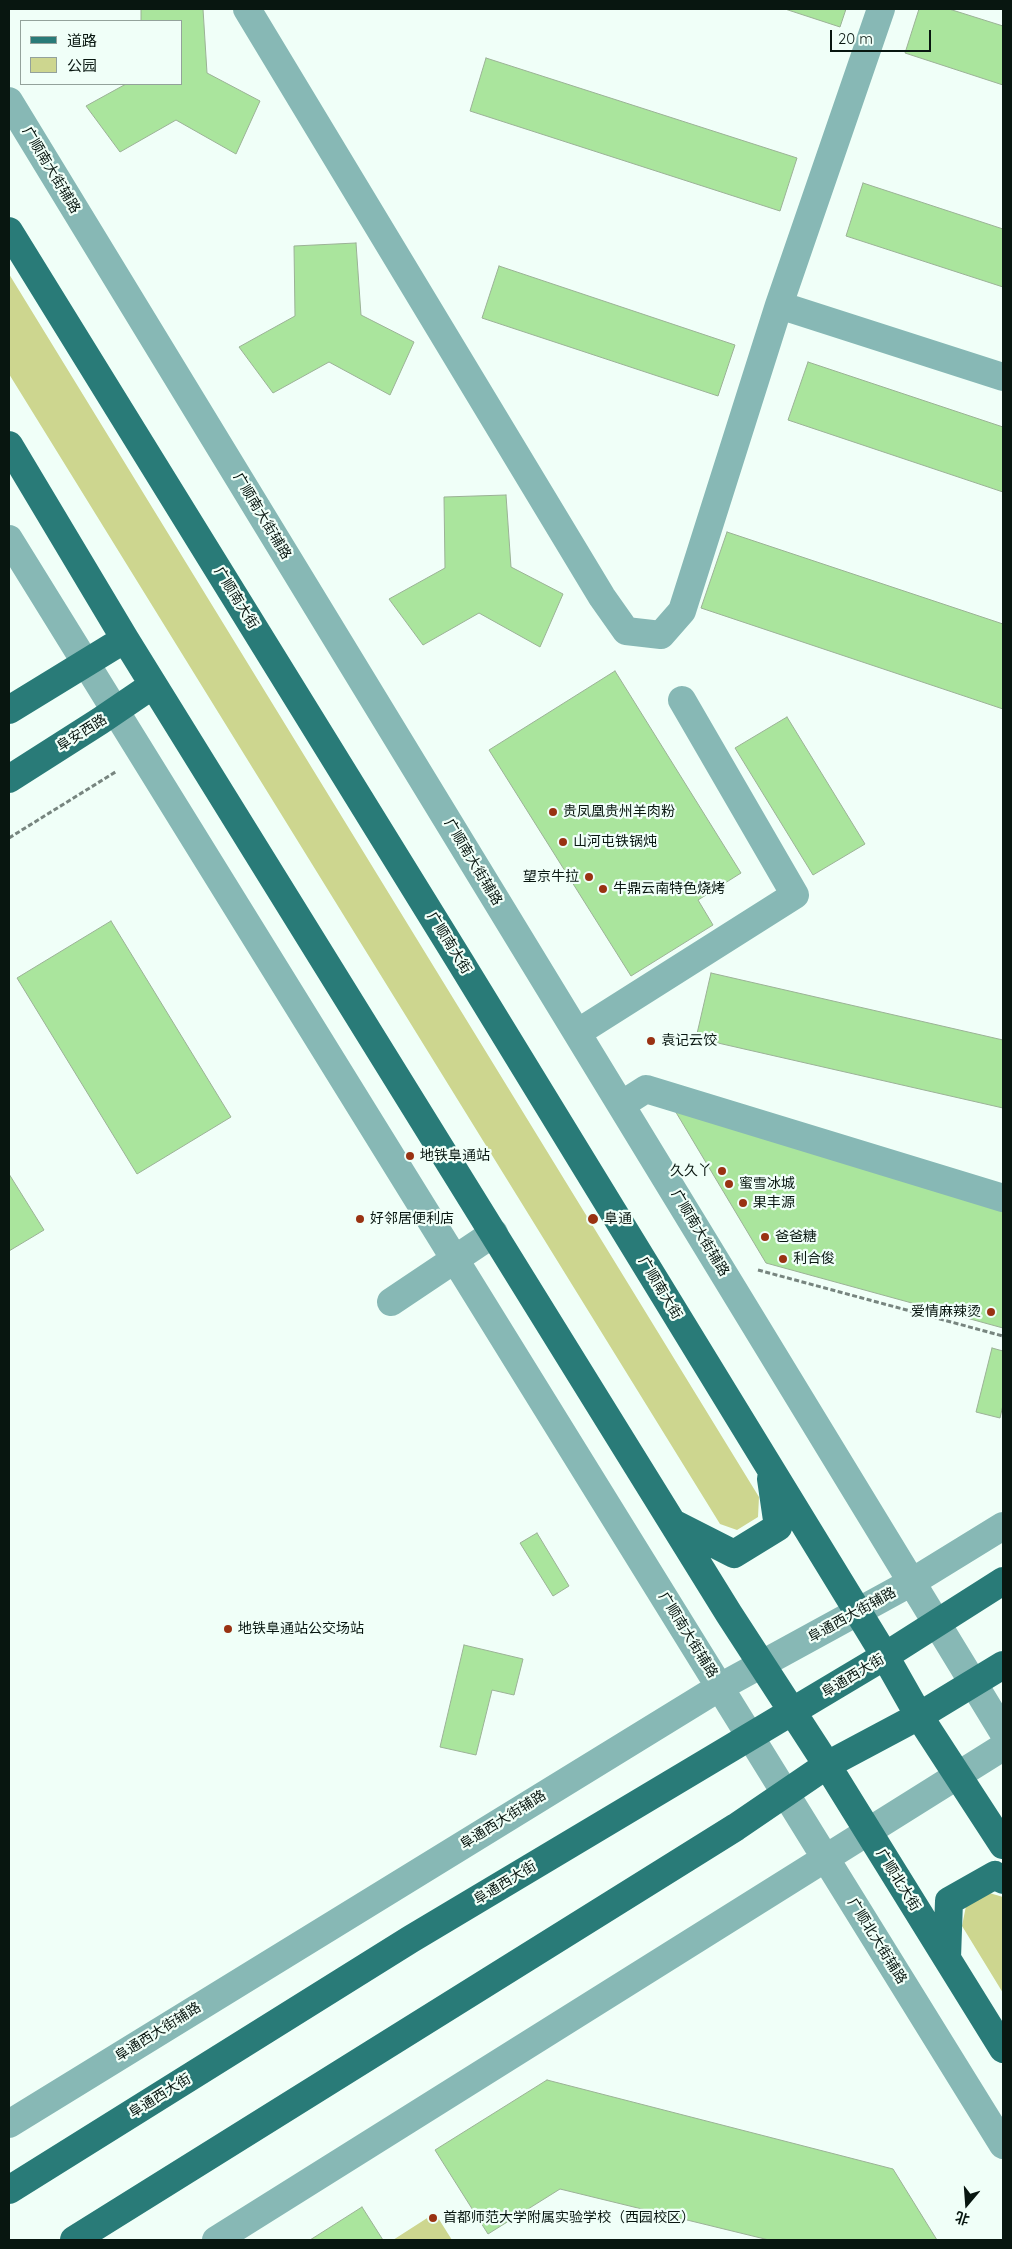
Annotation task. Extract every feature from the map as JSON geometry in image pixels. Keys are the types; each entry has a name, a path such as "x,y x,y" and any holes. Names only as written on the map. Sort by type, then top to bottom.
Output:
{"main road":[{"name":"广顺南大街","path":"9,231 456,955 920,1716"},
{"path":"9,445 125,639 673,1523 792,1711"},
{"path":"9,710 125,639"},
{"name":"阜安西路","path":"9,778 154,685"},
{"path":"673,1523 734,1554 764,1536 778,1527 768,1465"},
{"name":"阜通西大街","path":"9,2190 420,1934 885,1656 1003,1581"},
{"path":"74,2240 736,1827 827,1765 920,1716 975,1684 1003,1665"},
{"name":"广顺北大街","path":"792,1711 1003,2049"},
{"path":"920,1716 1003,1845"},
{"path":"947,1958 949,1901 995,1875 1003,1880"}],"street":[{"path":"247,9 597,588 626,631 661,635 682,611 779,305 881,9"},
{"name":"广顺南大街辅路","path":"9,101 938,1623"},
{"path":"779,305 1003,377"},
{"name":"广顺南大街辅路","path":"9,539 117,710 750,1736"},
{"path":"577,1033 795,895 682,700"},
{"path":"621,1104 646,1089 1003,1198"},
{"path":"391,1302 494,1232"},
{"name":"阜通西大街辅路","path":"9,2124 720,1687 912,1582 1003,1526"},
{"path":"938,1623 1003,1732"},
{"name":"广顺北大街辅路","path":"750,1736 1003,2145"},
{"path":"216,2240 1003,1747"}],"path":[{"path":"9,838 144,754"},
{"path":"756,1269 1003,1336"}],"green space":[{"path":"9,274 759,1497 758,1517 737,1530 720,1524 9,374"},
{"path":"986,1892 1003,1897 1003,1993 962,1926 967,1901"},
{"path":"435,2213 452,2240 393,2240"}],"building":[{"path":"141,9 203,9 207,73 260,101 236,154 176,120 120,152 86,106 124,85 182,85 182,20 141,20"},
{"path":"785,9 846,9 840,27"},
{"path":"919,9 949,9 1003,26 1003,85 905,53"},
{"path":"486,58 797,158 780,211 470,111"},
{"path":"863,183 1003,229 1003,287 846,236"},
{"path":"356,243 361,315 414,342 390,395 329,362 273,393 239,347 295,316 294,246"},
{"path":"499,266 735,345 718,396 482,318"},
{"path":"808,362 1003,427 1003,492 788,420"},
{"path":"506,495 511,567 563,594 540,647 479,613 423,645 389,599 445,568 444,497"},
{"path":"727,532 1003,624 1003,709 701,608"},
{"path":"615,671 741,873 698,900 713,925 631,976 489,750"},
{"path":"787,717 865,844 813,875 735,748"},
{"path":"111,921 231,1117 137,1174 17,978"},
{"path":"711,973 1003,1040 1003,1108 696,1038"},
{"path":"674,1109 1003,1209 1003,1328 766,1263"},
{"path":"9,1174 44,1230 9,1251"},
{"path":"992,1348 1003,1351 1003,1405 1000,1418 976,1412"},
{"path":"537,1533 569,1586 553,1596 520,1543"},
{"path":"464,1645 523,1659 514,1695 492,1690 476,1755 440,1747"},
{"path":"547,2080 893,2169 937,2240 769,2240 560,2189 488,2234 435,2150"},
{"path":"362,2207 383,2240 310,2240"}],"place":[{"name":"贵凤凰贵州羊肉粉","path":"553,812"},
{"name":"山河屯铁锅炖","path":"563,842"},
{"name":"望京牛拉","path":"589,877"},
{"name":"牛鼎云南特色烧烤","path":"603,889"},
{"name":"袁记云饺","path":"651,1041"},
{"name":"地铁阜通站","path":"410,1156"},
{"name":"久久丫","path":"722,1171"},
{"name":"蜜雪冰城","path":"729,1184"},
{"name":"果丰源","path":"743,1203"},
{"name":"好邻居便利店","path":"360,1219"},
{"name":"阜通","path":"593,1219"},
{"name":"爸爸糖","path":"765,1237"},
{"name":"利合俊","path":"783,1259"},
{"name":"爱情麻辣烫","path":"991,1312"},
{"name":"地铁阜通站公交场站","path":"228,1629"},
{"name":"首都师范大学附属实验学校（西园校区）","path":"433,2218"}]}
